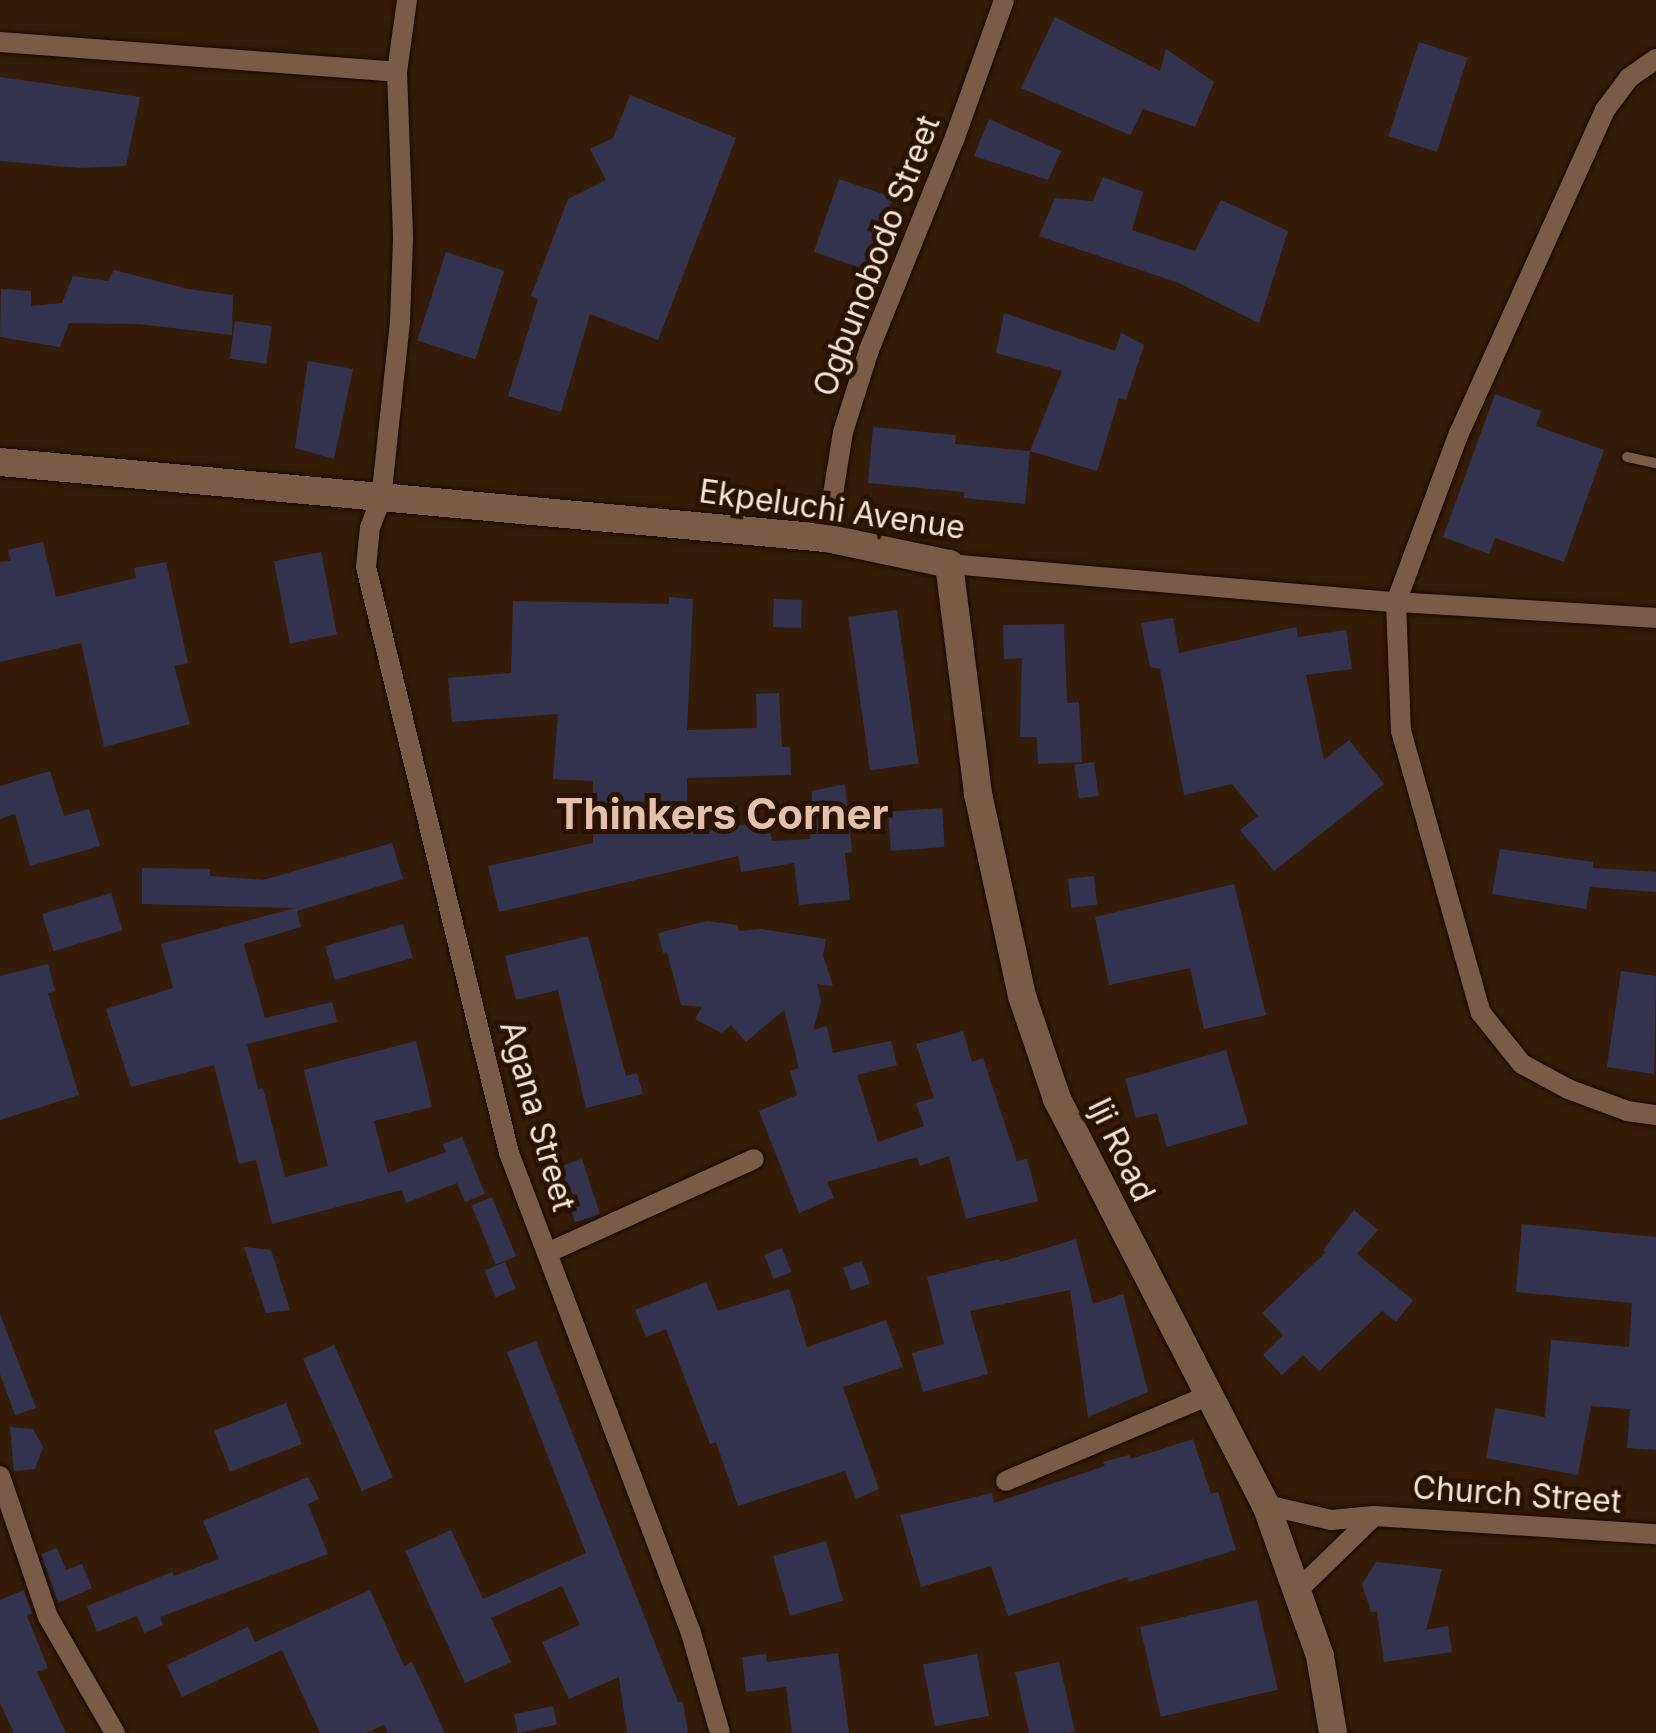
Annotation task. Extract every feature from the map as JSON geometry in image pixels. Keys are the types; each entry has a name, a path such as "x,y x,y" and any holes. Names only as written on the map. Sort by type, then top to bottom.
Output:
{"street":[{"path":"381,500 400,322 403,239 398,72 407,0"},
{"name":"Ogbunobodo Street","path":"826,538 842,432 1004,0"},
{"path":"0,42 398,72"},
{"path":"1656,59 1628,78 1605,110 1459,433 1396,602 1401,731 1481,1013 1522,1064 1626,1111 1656,1115"},
{"name":"Ekpeluchi Avenue","path":"0,462 826,538 949,564 1396,602 1656,618"},
{"name":"Agana Street","path":"381,500 370,527 366,566 509,1153 692,1633 720,1733"},
{"name":"Iji Road","path":"949,564 978,794 1022,996 1057,1099 1266,1505 1320,1656 1333,1733"},
{"path":"547,1253 754,1160"},
{"path":"1006,1481 1207,1396"},
{"path":"0,1476 8,1538 115,1733"},
{"name":"Church Street","path":"1266,1505 1331,1520 1374,1516 1656,1534"},
{"path":"1298,1590 1374,1516"}],"lane":[{"path":"1627,457 1656,463"}],"building":[{"path":"1055,17 1160,71 1166,49 1214,82 1195,127 1143,109 1130,135 1021,88"},
{"path":"1419,42 1468,58 1437,152 1388,136"},
{"path":"0,77 140,97 126,166 80,168 0,161"},
{"path":"630,95 736,138 658,340 590,314 561,412 508,396 538,299 531,296 568,199 606,180 590,149 613,138"},
{"path":"989,119 1061,151 1048,180 974,156"},
{"path":"1103,177 1143,192 1132,230 1195,251 1221,200 1288,231 1259,323 1179,283 1039,236 1055,198 1093,201"},
{"path":"839,179 893,198 868,270 814,252"},
{"path":"446,252 504,271 475,359 417,340"},
{"path":"114,270 188,289 233,295 232,335 138,324 69,323 60,347 0,337 1,289 31,291 31,306 62,303 73,276 108,281"},
{"path":"1004,313 1115,351 1121,333 1144,345 1126,400 1119,398 1097,471 1030,451 1062,371 996,353"},
{"path":"235,321 272,326 266,364 230,359"},
{"path":"308,361 353,369 334,459 295,448"},
{"path":"1495,394 1541,411 1536,426 1604,450 1564,562 1495,538 1489,554 1443,537"},
{"path":"873,427 956,435 955,444 1030,451 1025,504 964,498 964,492 868,483"},
{"path":"43,542 56,597 136,578 134,568 166,562 188,663 174,666 190,724 104,747 81,643 0,662 0,562 11,561 8,550"},
{"path":"321,552 337,634 290,644 274,561"},
{"path":"669,597 693,599 687,730 757,728 756,694 779,693 782,747 790,747 791,775 687,778 687,818 697,816 700,832 768,821 772,841 810,839 812,791 845,784 852,852 845,853 850,900 799,905 794,863 741,872 738,856 499,912 488,866 593,843 593,781 553,779 558,714 452,722 448,678 511,673 513,601 669,604"},
{"path":"774,599 802,600 801,628 773,627"},
{"path":"897,610 919,763 870,770 848,617"},
{"path":"1173,618 1179,653 1296,627 1298,637 1346,630 1352,669 1306,675 1324,760 1349,740 1384,784 1274,871 1240,830 1258,816 1232,784 1184,795 1160,669 1150,667 1141,623"},
{"path":"1064,624 1067,703 1079,702 1082,762 1038,764 1037,737 1020,737 1022,658 1004,659 1003,625"},
{"path":"1094,762 1099,796 1079,798 1074,765"},
{"path":"50,771 64,816 89,809 100,846 30,866 15,814 0,819 0,786"},
{"path":"942,808 945,847 891,851 888,812"},
{"path":"392,843 403,879 297,911 301,927 244,944 265,1018 332,1002 337,1022 247,1044 258,1089 263,1088 285,1177 328,1166 304,1070 416,1041 432,1107 374,1121 388,1173 446,1152 443,1144 462,1137 485,1194 465,1202 457,1183 406,1203 402,1190 272,1224 256,1160 239,1164 214,1065 131,1087 106,1009 173,988 161,944 295,908 142,904 142,868 210,869 210,876 263,880"},
{"path":"1500,849 1593,862 1593,868 1656,872 1656,892 1590,887 1586,909 1492,894"},
{"path":"1094,876 1097,905 1071,908 1068,879"},
{"path":"1234,884 1266,1015 1204,1029 1190,968 1109,985 1095,917"},
{"path":"111,893 122,930 54,951 42,914"},
{"path":"707,921 737,925 739,931 760,929 826,939 823,955 833,986 817,984 821,1001 813,1030 827,1026 833,1053 891,1041 897,1065 857,1075 878,1142 924,1126 916,1103 934,1098 916,1044 963,1031 972,1062 983,1058 1017,1161 1027,1159 1038,1201 966,1219 949,1156 920,1166 917,1157 827,1182 834,1198 799,1213 759,1111 797,1095 790,1071 799,1068 784,1010 746,1042 731,1025 722,1033 695,1019 702,1007 681,1005 667,952 663,953 658,933"},
{"path":"403,924 413,958 335,980 325,946"},
{"path":"588,936 626,1076 637,1073 643,1094 586,1108 558,990 516,1000 505,956"},
{"path":"48,964 55,991 48,993 79,1095 0,1120 0,976"},
{"path":"1621,971 1656,976 1654,1074 1607,1067"},
{"path":"1226,1050 1248,1124 1167,1147 1157,1113 1136,1118 1125,1079"},
{"path":"582,1159 600,1214 575,1222 557,1167"},
{"path":"492,1197 516,1256 496,1265 472,1205"},
{"path":"1354,1210 1378,1230 1357,1254 1413,1300 1396,1322 1382,1311 1319,1371 1303,1355 1282,1375 1263,1355 1283,1335 1262,1313 1326,1252 1323,1250"},
{"path":"1522,1224 1656,1237 1656,1450 1627,1448 1630,1409 1591,1406 1578,1475 1486,1458 1495,1408 1545,1417 1551,1340 1629,1347 1632,1303 1516,1292"},
{"path":"1076,1239 1093,1304 1123,1294 1148,1392 1088,1417 1070,1290 970,1311 988,1374 923,1392 912,1353 944,1344 927,1277 999,1259 1000,1262"},
{"path":"244,1247 271,1250 290,1310 266,1313"},
{"path":"782,1248 791,1272 774,1279 764,1255"},
{"path":"862,1261 870,1284 851,1290 843,1268"},
{"path":"505,1262 516,1289 495,1297 485,1270"},
{"path":"706,1282 718,1311 789,1289 807,1347 886,1320 903,1367 843,1387 879,1489 856,1499 845,1471 738,1506 716,1442 710,1444 666,1329 646,1337 635,1310"},
{"path":"0,1314 36,1408 15,1415 0,1374"},
{"path":"536,1341 678,1702 683,1702 688,1733 627,1733 619,1677 569,1699 542,1642 580,1625 562,1586 491,1618 511,1662 465,1683 405,1551 451,1530 483,1599 586,1553 507,1352"},
{"path":"334,1345 393,1477 362,1491 303,1359"},
{"path":"286,1403 302,1444 230,1472 214,1431"},
{"path":"10,1427 33,1429 43,1447 35,1469 14,1471"},
{"path":"1193,1439 1211,1494 1218,1492 1236,1550 1129,1582 1127,1577 1008,1616 991,1566 921,1587 900,1515 992,1493 994,1503 1105,1466 1103,1462 1129,1455 1131,1459"},
{"path":"308,1477 319,1499 308,1504 328,1554 160,1617 163,1625 144,1633 137,1616 97,1632 87,1606 172,1572 174,1576 219,1559 203,1521"},
{"path":"826,1541 843,1601 790,1616 773,1556"},
{"path":"57,1548 66,1570 82,1564 92,1588 58,1603 41,1554"},
{"path":"1376,1562 1442,1569 1426,1630 1448,1626 1452,1652 1384,1662 1377,1612 1371,1612 1362,1584"},
{"path":"24,1590 32,1613 27,1616 48,1668 37,1672 66,1733 14,1733 0,1703 0,1600"},
{"path":"370,1590 404,1666 412,1662 445,1733 388,1733 384,1725 366,1733 320,1733 282,1650 182,1697 167,1665 248,1627 255,1642"},
{"path":"1257,1600 1278,1690 1161,1717 1140,1627"},
{"path":"838,1653 849,1733 792,1733 786,1687 746,1692 742,1657 766,1654 767,1662"},
{"path":"977,1654 989,1716 935,1726 923,1664"},
{"path":"1059,1662 1075,1731 1029,1733 1015,1672"},
{"path":"553,1706 557,1725 518,1733 514,1714"}],"district":[{"name":"Thinkers Corner","path":"722,814"}]}
